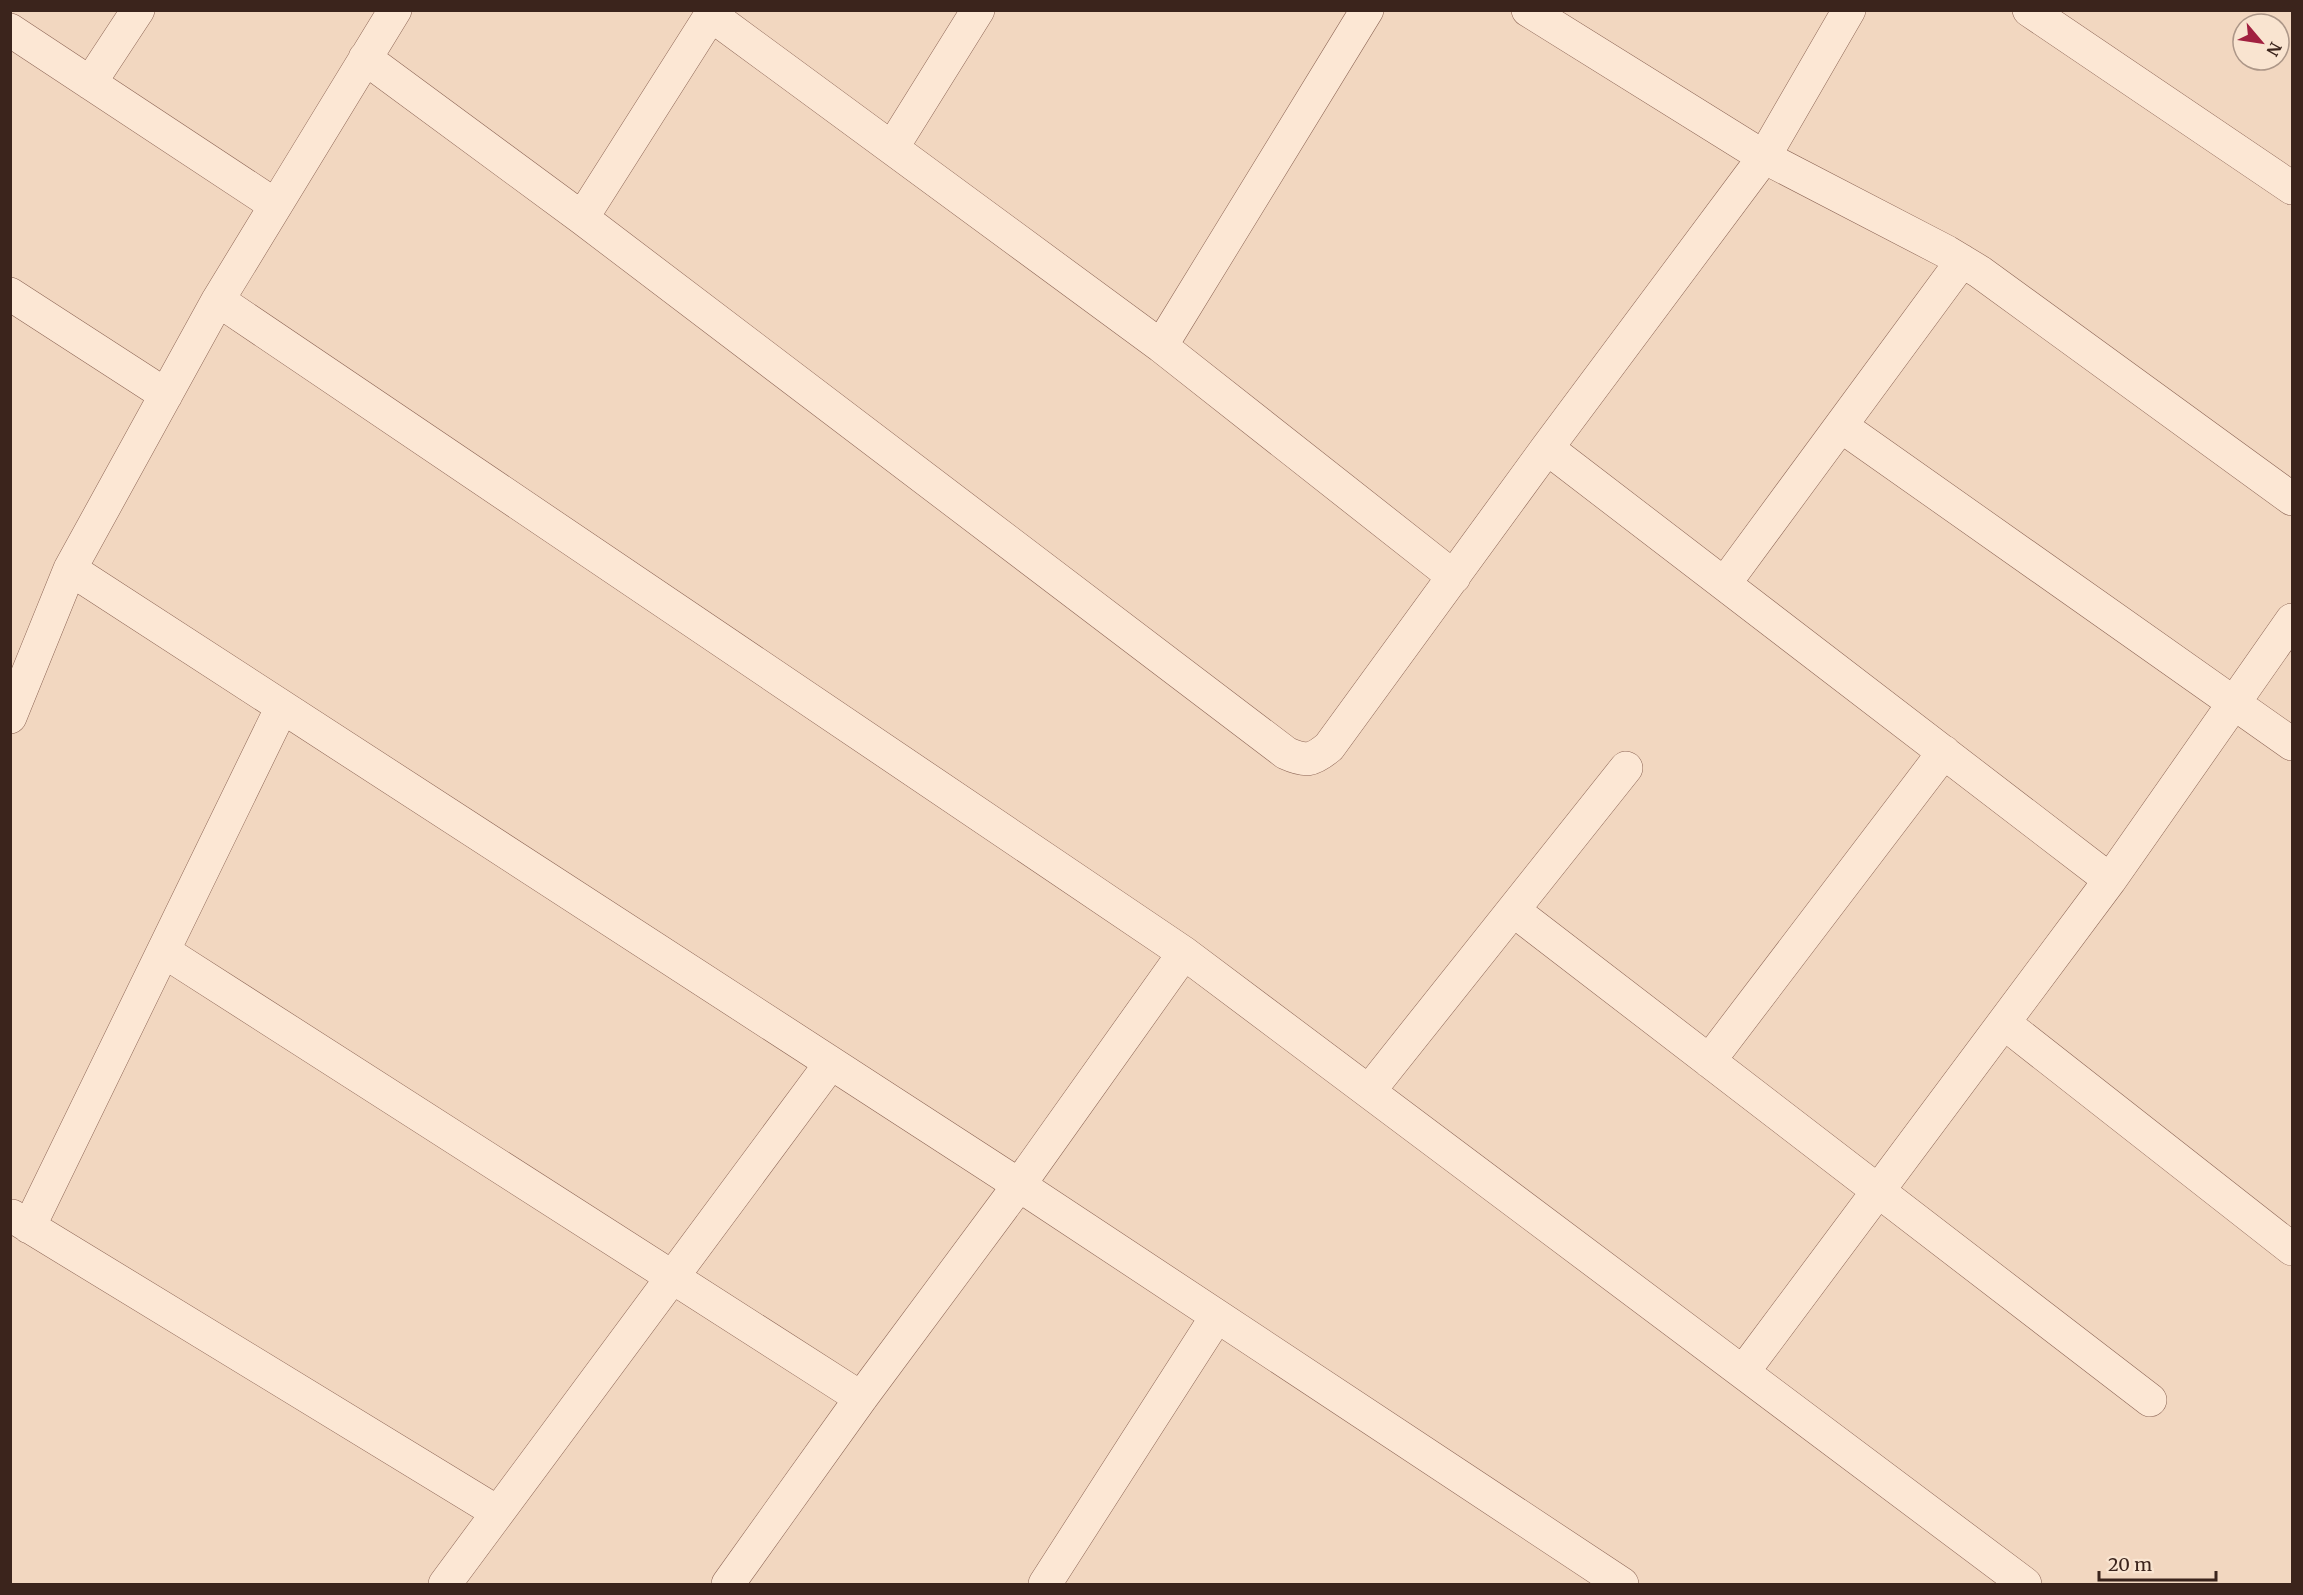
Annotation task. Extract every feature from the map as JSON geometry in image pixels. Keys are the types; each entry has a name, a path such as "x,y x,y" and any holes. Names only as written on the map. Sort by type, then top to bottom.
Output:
{"street":[{"path":"90,83 138,10"},
{"path":"10,717 70,569 218,300 394,10"},
{"path":"892,148 978,10"},
{"path":"1161,346 1367,10"},
{"path":"1528,10 1764,158 1980,272 2292,499"},
{"path":"365,58 582,218 1276,746 1300,760 1315,758 1329,747 1547,448 1764,158 1849,10"},
{"path":"2029,10 2292,188"},
{"path":"582,218 713,13 1161,346 1454,577"},
{"path":"10,30 275,205"},
{"path":"1725,583 1962,261"},
{"path":"10,294 166,395"},
{"path":"218,300 1184,953 2025,1584"},
{"path":"1841,426 2292,744"},
{"path":"1547,448 2110,880"},
{"path":"70,569 1020,1185 1622,1584"},
{"path":"1743,1372 2110,880 2292,620"},
{"path":"282,707 165,952 20,1221 497,1512"},
{"path":"1709,1061 1944,752"},
{"path":"1369,1091 1626,768"},
{"path":"1513,910 2150,1400"},
{"path":"165,952 861,1398"},
{"path":"728,1584 861,1398 1020,1185 1184,953"},
{"path":"2004,1023 2292,1249"},
{"path":"445,1584 674,1278 831,1063"},
{"path":"1045,1584 1217,1317"}]}
